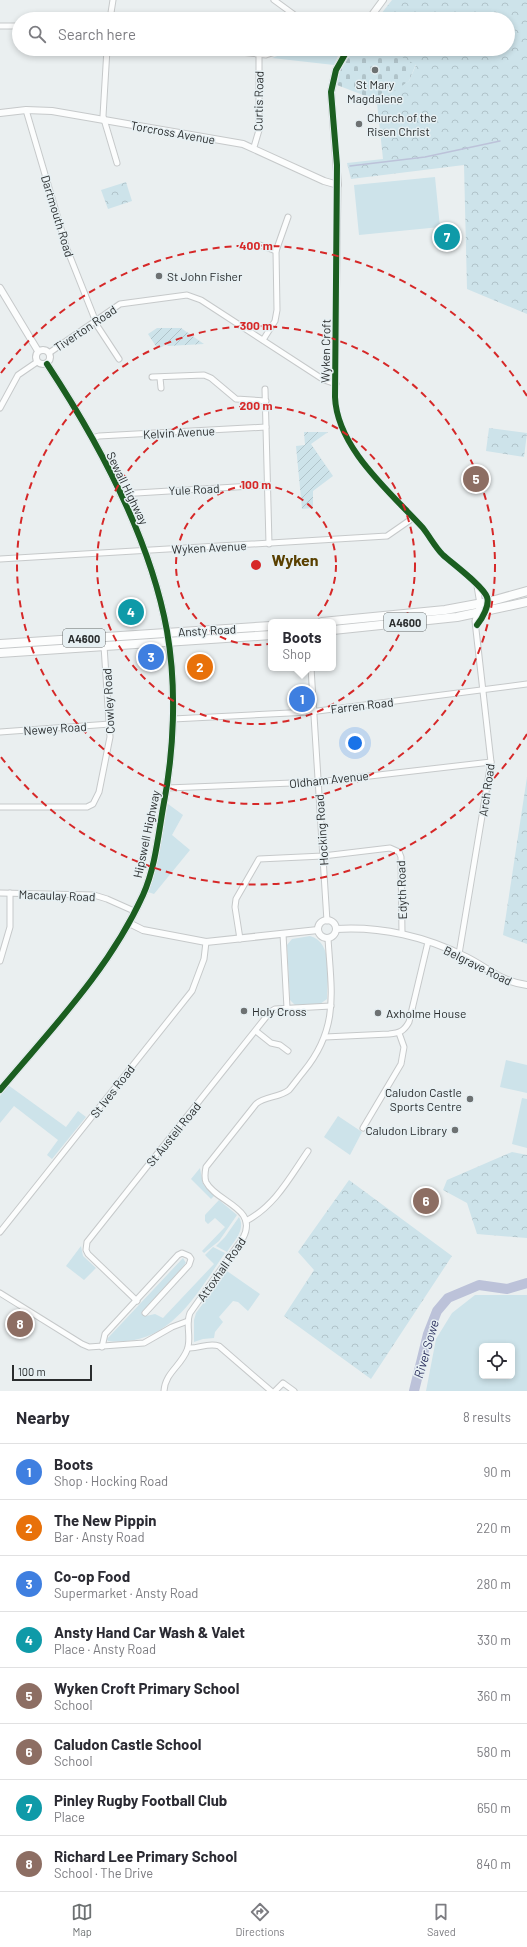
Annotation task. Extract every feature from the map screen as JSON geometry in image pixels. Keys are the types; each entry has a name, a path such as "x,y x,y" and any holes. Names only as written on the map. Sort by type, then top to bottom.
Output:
{"highway":[{"name":"A4600","path":"336,621 482,608 527,591"},
{"name":"A4600","path":"336,630 527,602"},
{"name":"Ansty Road","path":"0,644 268,626"},
{"name":"Ansty Road","path":"0,652 268,635"}],"street":[{"path":"111,12 113,0"},
{"path":"274,0 290,12"},
{"path":"374,12 383,0"},
{"path":"0,26 12,26"},
{"path":"107,56 103,116 106,120 116,163"},
{"name":"Curtis Road","path":"254,148 259,130 259,56"},
{"name":"Wyken Croft","path":"342,56 334,74 331,92 338,186 336,414 344,435 380,483 413,518 443,555 486,595 482,608"},
{"name":"Torcross Avenue","path":"0,113 26,110 52,111 244,144 317,178 338,186"},
{"name":"Dartmouth Road","path":"26,110 67,249 98,327 119,358"},
{"path":"263,340 275,321 277,310 276,251 288,218"},
{"path":"260,245 276,251"},
{"path":"0,288 38,351 36,356 37,362"},
{"name":"Tiverton Road","path":"49,353 120,304 187,295 201,300 324,380 336,384"},
{"path":"37,362 47,364 50,358 49,353 43,350 38,351"},
{"path":"0,408 18,374 37,362"},
{"name":"Sewall Highway","path":"47,364 92,438 120,494 144,551 167,632"},
{"path":"152,377 160,378 204,375 211,378 236,399 266,401"},
{"path":"160,378 161,388"},
{"path":"265,389 269,544"},
{"name":"Kelvin Avenue","path":"92,438 99,436 266,427"},
{"name":"Yule Road","path":"120,494 268,485"},
{"name":"Wyken Avenue","path":"0,559 387,536 413,518"},
{"name":"Arch Road","path":"459,954 491,762 477,624 482,608"},
{"name":"Hipswell Highway","path":"0,1090 88,986 108,958 129,923 144,893 155,854 167,788 173,719 169,641 167,632"},
{"name":"Cowley Road","path":"0,807 86,807 94,802 99,792 110,743 104,646"},
{"name":"Hocking Road","path":"311,671 327,921"},
{"name":"Farren Road","path":"173,719 314,711 483,691 527,684"},
{"name":"Newey Road","path":"0,732 110,724"},
{"name":"Oldham Avenue","path":"167,788 318,782 491,762"},
{"name":"Edyth Road","path":"323,856 390,848 399,852 401,857 402,934"},
{"path":"240,938 235,907 236,899 259,859 323,856"},
{"name":"Macaulay Road","path":"0,893 94,896 107,899 134,911"},
{"path":"0,962 10,927 10,893"},
{"path":"327,921 334,924 336,929 334,935 328,938 321,935 318,930 320,924 327,921"},
{"path":"129,923 150,932 206,942 318,930"},
{"name":"Belgrave Road","path":"336,929 373,929 402,934 459,954 501,979 527,985"},
{"path":"283,934 287,1008"},
{"name":"Attoxhall Road","path":"188,1322 192,1310 243,1238 246,1230 246,1221 238,1209 208,1185 205,1176 206,1166 257,1103 265,1098 284,1093 290,1088 316,1056 325,1037 331,1006 328,938"},
{"name":"St Ives Road","path":"0,1232 192,990 204,959 206,942"},
{"path":"325,1037 399,1033 404,1030 409,1022 428,942"},
{"name":"St Austell Road","path":"137,1301 88,1254 86,1250 87,1242 272,1010 331,1006"},
{"path":"256,1031 271,1043 280,1045 288,1051"},
{"path":"363,1128 400,1064 404,1047 399,1033"},
{"path":"246,1221 263,1211 272,1202 308,1151"},
{"path":"102,1347 105,1334 178,1255 182,1253 189,1256 191,1259 189,1265 145,1313"},
{"path":"0,1293 89,1347 144,1343 172,1327 188,1322 188,1348 182,1359 168,1377 164,1391"},
{"path":"188,1348 199,1348 210,1344 219,1346 271,1391"},
{"path":"275,1391 283,1383 294,1391"}],"green space":[{"path":"392,0 527,0 527,314 467,289 464,165 351,179 347,163 383,159 377,103 409,81 416,65 400,56 515,56 515,12 383,12"},
{"path":"277,56 338,56 334,65 272,58"},
{"path":"350,56 401,56 416,64 409,81 381,102 337,85 340,71"},
{"path":"435,177 440,227 359,235 354,185"},
{"path":"126,182 132,201 108,209 101,190"},
{"path":"157,328 181,328 204,344 168,346 166,344 157,348 148,334"},
{"path":"489,428 527,433 524,457 486,451"},
{"path":"304,432 328,432 311,444 333,476 313,491 313,508 302,509 296,446 305,445"},
{"path":"527,777 527,944 503,935"},
{"path":"168,804 183,815 172,835 190,850 154,894 148,892 156,866"},
{"path":"310,936 318,940 323,946 326,954 328,963 327,999 320,1004 295,1005 290,1000 287,945 292,939"},
{"path":"506,1060 527,1065 527,1093 500,1087"},
{"path":"8,1085 66,1127 78,1111 86,1117 52,1159 47,1155 58,1140 14,1106 0,1123 0,1096"},
{"path":"522,1098 527,1099 527,1148 512,1144"},
{"path":"338,1116 362,1132 350,1155 324,1137"},
{"path":"512,1152 527,1155 527,1238 477,1234 467,1203 443,1190 447,1180"},
{"path":"200,1168 203,1184 214,1196 211,1199 191,1179"},
{"path":"349,1180 452,1256 371,1379 284,1316 314,1270 298,1252"},
{"path":"219,1200 237,1215 219,1241 204,1253 202,1251 225,1227 215,1218 208,1224 205,1221 205,1215"},
{"path":"239,1217 241,1222 240,1231 236,1240 227,1252 216,1246 225,1237"},
{"path":"81,1246 83,1256 96,1268 84,1280 66,1266"},
{"path":"213,1247 225,1253 206,1282 172,1321 158,1331 143,1338 126,1341 108,1341 107,1339 183,1258 186,1263 141,1314 144,1313 146,1316 155,1314 163,1318 214,1264 205,1255"},
{"path":"227,1271 260,1294 248,1311 238,1302 233,1301 219,1317 223,1322 215,1332 214,1338 194,1342 194,1320 196,1313"},
{"path":"475,1295 527,1295 527,1391 426,1391 436,1339 452,1313"}],"waterway":[{"path":"350,166 425,157 500,141"},
{"name":"River Sowe","path":"414,1391 428,1334 437,1311 448,1298 479,1285 507,1289 527,1283"}],"cycle path":[{"path":"344,56 336,70 331,92 337,165 335,397 338,416 345,434 367,468 423,528 437,549 474,581 484,592 488,600 483,616 477,625"},
{"path":"0,1090 59,1021 97,973 114,948 143,895 156,852 167,787 172,742 173,697 170,653 167,631 159,596 148,561 135,526 103,458 47,364"}],"place":[{"name":"St Mary Magdalene","path":"375,70"},
{"name":"Church of the Risen Christ","path":"359,124"},
{"name":"Pinley Rugby Football Club","path":"447,237"},
{"name":"St John Fisher","path":"159,276"},
{"name":"Wyken Croft Primary School","path":"476,479"},
{"name":"Ansty Hand Car Wash & Valet","path":"131,612"},
{"name":"Co-op Food","path":"151,657"},
{"name":"The New Pippin","path":"200,667"},
{"name":"Boots","path":"302,699"},
{"name":"Holy Cross","path":"244,1011"},
{"name":"Axholme House","path":"378,1013"},
{"name":"Caludon Castle Sports Centre","path":"470,1099"},
{"name":"Caludon Library","path":"455,1130"},
{"name":"Caludon Castle School","path":"426,1201"},
{"name":"Richard Lee Primary School","path":"20,1324"}],"district":[{"name":"Wyken","path":"295,559"}]}
